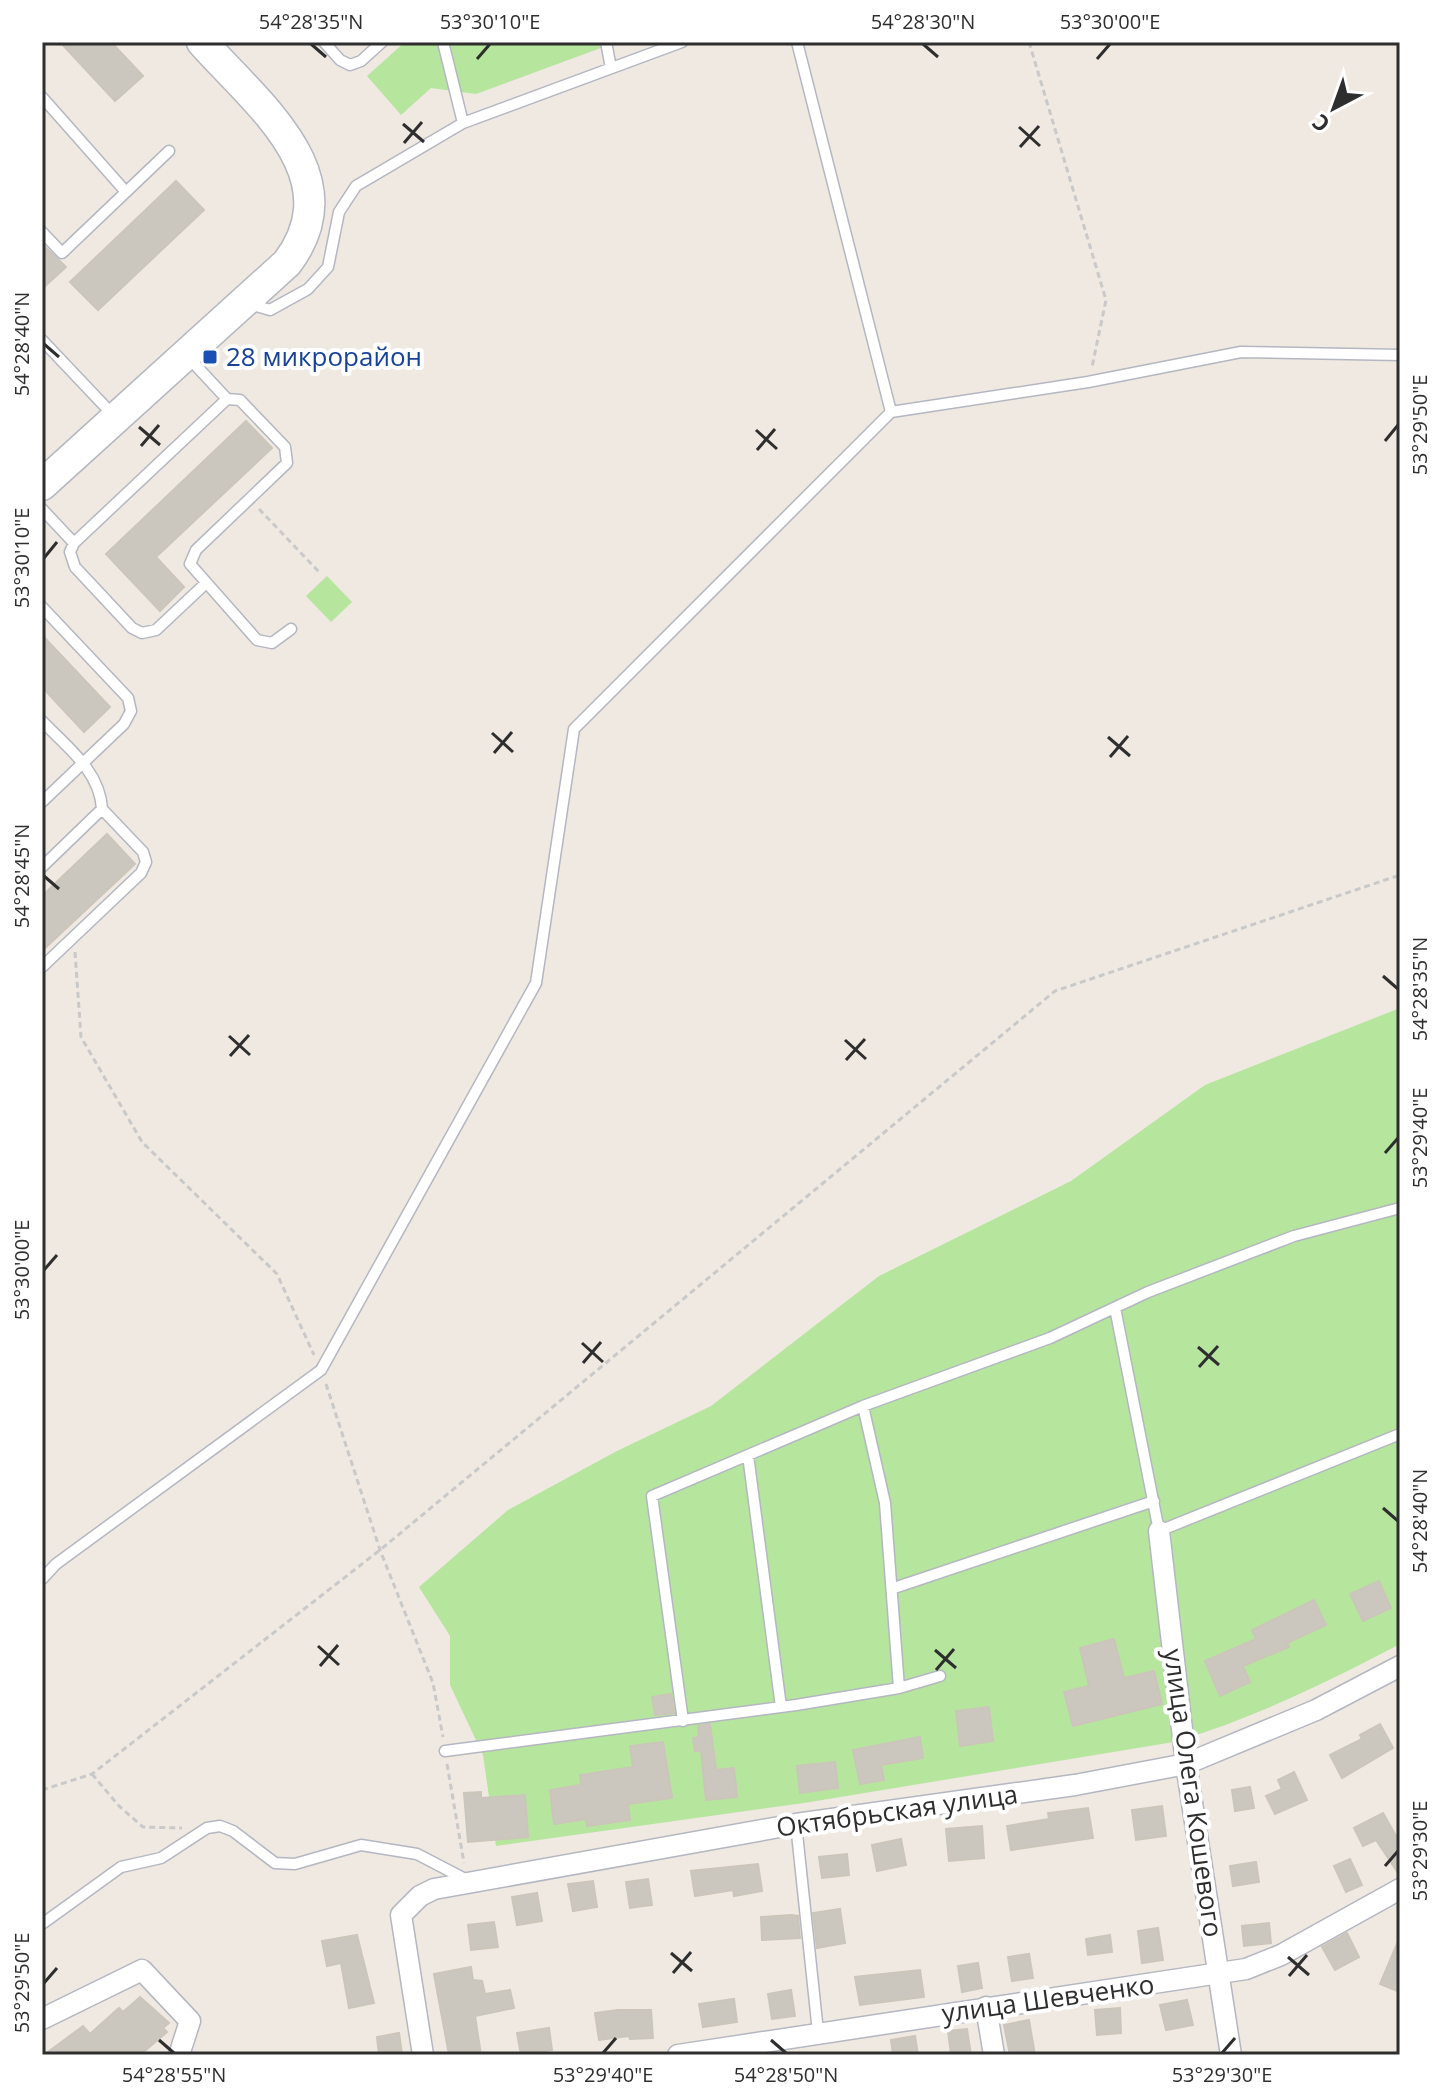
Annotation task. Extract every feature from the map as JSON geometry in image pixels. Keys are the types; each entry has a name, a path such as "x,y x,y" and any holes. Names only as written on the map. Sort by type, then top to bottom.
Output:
{"main road":[{"path":"42,485 287,263 299,247 310,217 309,178 292,145 202,42"}],"street":[{"name":"улица Олега Кошевого","path":"1159,1531 1186,1764 1231,2055"},
{"name":"Октябрьская улица","path":"423,2055 401,1930 401,1915 420,1896 467,1880 796,1824 1075,1785 1186,1764 1316,1710 1400,1666"},
{"name":"улица Шевченко","path":"678,2055 986,2007 1220,1975 1281,1955 1400,1889"},
{"path":"42,2019 142,1970 190,2021 179,2055"},
{"path":"986,2007 994,2055"}],"lane":[{"path":"324,42 340,60 350,65 361,61 382,42"},
{"path":"443,42 463,123"},
{"path":"606,42 611,68"},
{"path":"244,302 270,310 308,289 328,267 339,212 356,186 463,123 682,42"},
{"path":"797,42 891,412"},
{"path":"42,97 126,192"},
{"path":"42,232 62,253 169,151"},
{"path":"42,340 116,418"},
{"path":"42,1579 56,1564 321,1370 536,983 574,729 891,412 1088,382 1241,352 1400,355"},
{"path":"186,355 227,399 240,400 285,447 288,455 282,469 190,558 192,571 257,640 272,643 291,629"},
{"path":"205,584 156,630 142,633 132,628 75,567 70,552 74,543 227,399"},
{"path":"42,509 74,543"},
{"path":"42,607 128,698 130,705 124,724 42,802"},
{"path":"42,721 97,782 102,809 143,852 145,867 42,967"},
{"path":"42,867 102,809"},
{"path":"683,1721 652,1496 863,1406 1050,1338 1115,1308 1294,1236 1400,1208"},
{"path":"1115,1308 1159,1531 1400,1434"},
{"path":"863,1406 885,1503 894,1588 899,1688"},
{"path":"748,1455 781,1707"},
{"path":"894,1588 1154,1501"},
{"path":"445,1751 781,1707 899,1688 940,1676"},
{"path":"796,1824 818,2032"},
{"path":"42,1924 121,1867 161,1858 207,1828 220,1826 233,1831 275,1863 295,1864 361,1845 417,1854 467,1880"}],"path":[{"path":"1029,42 1106,300 1088,382"},
{"path":"250,499 320,573"},
{"path":"42,1790 92,1774 380,1550 1055,991 1400,875"},
{"path":"92,1774 119,1806 143,1827 207,1828"}],"green space":[{"path":"405,42 617,42 476,94 431,88 401,115 367,76"},
{"path":"327,576 352,602 331,622 306,596"},
{"path":"1400,1008 1400,1644 1289,1699 1174,1742 804,1803 496,1846 483,1755 450,1685 450,1636 419,1587 508,1510 617,1451 711,1406 879,1276 1071,1181 1205,1085"}],"building":[{"path":"60,42 111,42 143,76 115,101"},
{"path":"176,181 204,210 98,310 70,282"},
{"path":"42,244 66,267 42,289"},
{"path":"246,421 272,448 156,557 184,587 160,611 106,554"},
{"path":"42,635 110,707 84,732 42,687"},
{"path":"107,834 135,864 42,951 42,896"},
{"path":"1379,1581 1391,1608 1363,1621 1350,1594"},
{"path":"1314,1600 1326,1625 1287,1643 1289,1647 1243,1666 1250,1682 1220,1696 1205,1661 1256,1639 1252,1630"},
{"path":"1114,1639 1124,1678 1154,1671 1162,1704 1073,1726 1064,1692 1089,1686 1080,1648"},
{"path":"671,1694 674,1713 655,1715 652,1697"},
{"path":"989,1707 993,1741 960,1746 956,1711"},
{"path":"710,1724 716,1770 734,1768 737,1797 706,1800 701,1751 695,1751 693,1738 699,1737 698,1726"},
{"path":"1380,1724 1393,1748 1342,1778 1330,1755 1362,1739 1360,1735"},
{"path":"920,1737 923,1758 881,1765 884,1780 860,1784 853,1750"},
{"path":"663,1742 672,1798 628,1804 630,1820 587,1826 586,1819 554,1824 550,1790 581,1785 580,1775 633,1767 630,1746"},
{"path":"835,1762 838,1788 800,1793 797,1766"},
{"path":"1294,1772 1307,1800 1275,1814 1266,1796 1282,1789 1278,1780"},
{"path":"1250,1787 1254,1808 1235,1811 1232,1790"},
{"path":"481,1792 481,1798 525,1795 528,1837 468,1842 464,1793"},
{"path":"1162,1806 1166,1836 1136,1840 1132,1810"},
{"path":"1088,1808 1093,1838 1011,1850 1007,1826 1049,1819 1048,1813"},
{"path":"1383,1813 1400,1843 1400,1876 1376,1840 1363,1846 1354,1828"},
{"path":"982,1826 984,1858 949,1861 946,1829"},
{"path":"901,1839 906,1865 877,1871 872,1845"},
{"path":"847,1854 849,1875 822,1878 819,1857"},
{"path":"1350,1859 1362,1885 1346,1892 1334,1866"},
{"path":"1256,1862 1259,1882 1233,1886 1230,1866"},
{"path":"758,1864 762,1891 734,1896 733,1890 695,1896 691,1871"},
{"path":"648,1879 652,1905 630,1908 626,1882"},
{"path":"593,1881 597,1907 573,1911 568,1884"},
{"path":"537,1893 542,1921 517,1925 512,1897"},
{"path":"840,1909 845,1943 817,1948 813,1913"},
{"path":"798,1916 800,1938 762,1940 761,1917"},
{"path":"494,1922 498,1947 471,1950 468,1925"},
{"path":"1269,1923 1271,1943 1244,1946 1242,1926"},
{"path":"1158,1928 1163,1960 1142,1963 1138,1931"},
{"path":"1347,1933 1359,1957 1335,1970 1322,1947"},
{"path":"357,1935 374,2003 349,2008 341,1963 327,1966 322,1941"},
{"path":"1110,1935 1112,1952 1088,1955 1086,1939"},
{"path":"1400,1937 1400,1992 1380,1984"},
{"path":"1029,1954 1033,1978 1012,1981 1008,1957"},
{"path":"978,1963 982,1988 962,1992 958,1966"},
{"path":"471,1967 473,1980 482,1981 485,1994 510,1990 514,2008 475,2016 481,2055 449,2055 434,1974"},
{"path":"920,1970 924,1997 860,2005 855,1977"},
{"path":"791,1990 795,2016 772,2019 768,1994"},
{"path":"140,1997 169,2023 163,2028 167,2032 140,2055 44,2055 83,2026 90,2034 119,2008 123,2012"},
{"path":"734,1999 737,2022 703,2027 699,2004"},
{"path":"1187,2000 1193,2025 1166,2030 1160,2005"},
{"path":"1120,2008 1121,2033 1097,2035 1095,2010"},
{"path":"651,2010 653,2038 630,2039 629,2036 599,2040 595,2013"},
{"path":"1029,2020 1035,2055 1010,2055 1004,2025"},
{"path":"549,2028 552,2050 521,2055 517,2033"},
{"path":"967,2029 971,2055 951,2055 948,2031"},
{"path":"399,2033 402,2054 379,2055 377,2037"},
{"path":"915,2036 918,2055 893,2055 891,2040"}],"place":[{"name":"28 микрорайон","path":"210,357"}]}
